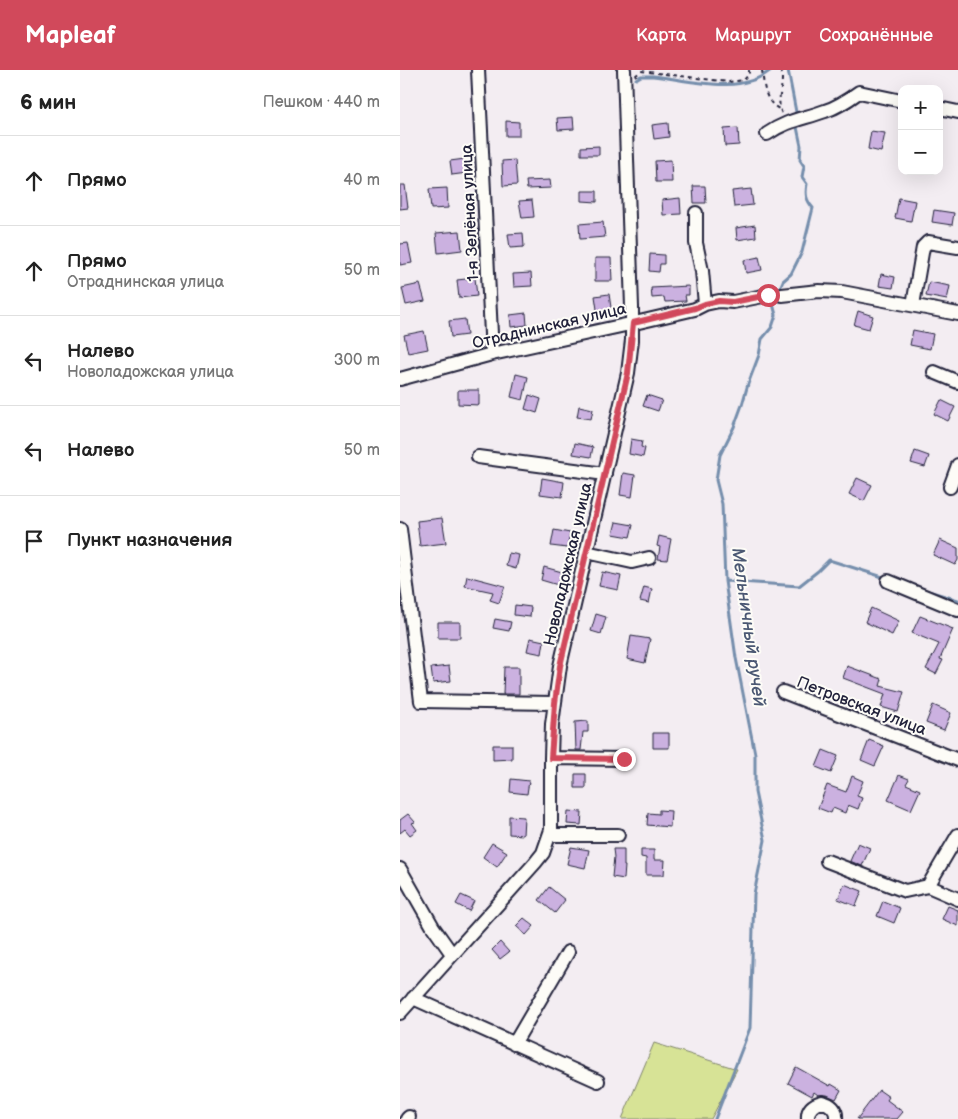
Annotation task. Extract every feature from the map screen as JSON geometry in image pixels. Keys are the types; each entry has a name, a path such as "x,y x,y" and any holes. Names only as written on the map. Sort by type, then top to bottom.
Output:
{"street":[{"name":"1-я Зелёная улица","path":"478,70 492,354"},
{"name":"Новоладожская улица","path":"400,1012 535,863 543,853 550,835 552,816 551,758 560,666 628,373 633,323 628,74"},
{"path":"767,134 779,125 826,111 842,104 859,92 898,100"},
{"path":"943,109 958,112"},
{"path":"696,213 696,243 702,271 705,304"},
{"path":"913,305 923,247 928,242 958,247"},
{"path":"782,295 830,291 958,314"},
{"name":"Отраднинская улица","path":"400,379 492,354 633,323 705,304 719,301 733,302 768,295"},
{"path":"934,372 958,382"},
{"path":"478,457 605,474"},
{"path":"950,486 958,465"},
{"path":"400,529 421,701 555,703"},
{"path":"586,552 632,562 649,558"},
{"path":"888,581 958,610"},
{"name":"Петровская улица","path":"783,692 958,760"},
{"path":"551,758 624,759"},
{"path":"550,835 618,835"},
{"path":"928,886 958,835"},
{"path":"827,861 905,891 928,886 958,899"},
{"path":"400,869 433,927 452,954"},
{"path":"514,1044 568,952"},
{"path":"413,998 598,1081"},
{"path":"808,1119 812,1106 822,1102 832,1106 835,1110 836,1119"}],"path":[{"path":"628,74 641,71 728,82 744,80 750,74 749,70"},
{"path":"762,70 764,91 776,108 780,109"},
{"path":"781,70 783,82 778,104 787,122"}],"green space":[{"path":"654,1043 737,1069 711,1119 622,1119"}],"building":[{"path":"573,117 574,129 558,130 557,118"},
{"path":"506,121 519,122 519,136 506,136"},
{"path":"668,123 669,137 654,139 652,125"},
{"path":"738,128 739,145 725,146 724,129"},
{"path":"871,131 885,133 881,152 868,149"},
{"path":"599,146 599,155 581,155 581,147"},
{"path":"465,159 467,173 452,175 450,161"},
{"path":"515,160 517,185 503,186 502,161"},
{"path":"671,160 672,182 656,182 655,161"},
{"path":"550,180 551,188 527,189 526,181"},
{"path":"400,185 405,185 408,208 400,209"},
{"path":"693,186 705,186 706,203 694,203"},
{"path":"447,188 448,208 431,209 429,189"},
{"path":"751,189 753,205 734,207 732,191"},
{"path":"582,191 597,191 597,202 582,201"},
{"path":"680,198 681,214 663,215 662,200"},
{"path":"899,198 915,201 911,221 895,218"},
{"path":"532,200 534,217 522,218 519,201"},
{"path":"934,210 954,213 952,225 932,222"},
{"path":"603,222 605,237 580,239 579,224"},
{"path":"755,225 756,237 737,240 736,228"},
{"path":"460,231 462,250 438,253 436,233"},
{"path":"523,233 524,247 510,248 508,234"},
{"path":"408,243 412,263 400,265 400,244"},
{"path":"650,254 664,255 664,264 660,264 659,272 649,271"},
{"path":"759,257 762,270 746,273 744,260"},
{"path":"595,258 611,258 612,281 595,281"},
{"path":"531,273 532,286 514,287 513,274"},
{"path":"881,274 895,277 893,288 879,286"},
{"path":"475,278 477,296 459,298 457,280"},
{"path":"929,282 950,286 947,300 926,296"},
{"path":"420,284 425,301 406,305 402,288"},
{"path":"689,286 689,295 685,295 686,301 665,302 664,297 652,298 651,288"},
{"path":"609,294 612,314 598,316 595,296"},
{"path":"858,311 873,316 869,329 854,325"},
{"path":"526,313 527,325 511,327 510,315"},
{"path":"465,319 467,335 451,337 449,321"},
{"path":"913,330 933,334 930,349 910,345"},
{"path":"424,331 428,349 408,353 404,335"},
{"path":"516,374 528,377 523,400 511,397"},
{"path":"458,390 479,390 479,405 458,404"},
{"path":"529,395 541,399 537,413 525,409"},
{"path":"647,395 662,400 658,411 643,406"},
{"path":"941,400 955,407 948,421 934,414"},
{"path":"579,406 593,409 591,419 577,417"},
{"path":"631,439 642,441 641,447 645,448 643,457 629,454"},
{"path":"575,443 593,447 591,457 573,454"},
{"path":"915,451 929,456 925,467 911,463"},
{"path":"623,473 635,475 632,497 620,495"},
{"path":"542,478 564,482 562,497 540,494"},
{"path":"857,478 872,485 864,501 849,494"},
{"path":"442,518 446,543 420,546 417,521"},
{"path":"616,522 633,525 630,537 613,534"},
{"path":"554,530 570,533 567,548 551,546"},
{"path":"659,536 671,539 667,560 658,559 660,547 657,546"},
{"path":"940,540 958,548 958,560 955,565 933,555"},
{"path":"509,553 519,555 516,569 506,566"},
{"path":"544,567 562,572 558,585 541,580"},
{"path":"602,572 621,576 618,590 599,586"},
{"path":"467,576 505,586 499,603 490,600 493,592 465,586"},
{"path":"644,587 652,589 649,603 640,601"},
{"path":"515,605 531,607 530,617 514,615"},
{"path":"871,608 899,621 892,635 865,622"},
{"path":"596,614 606,617 601,634 591,631"},
{"path":"920,616 953,629 940,659 943,660 936,674 926,669 939,644 912,633"},
{"path":"495,619 511,622 509,631 493,628"},
{"path":"438,622 460,622 460,638 438,638"},
{"path":"631,636 650,639 645,663 627,659"},
{"path":"530,638 544,641 542,654 527,651"},
{"path":"449,666 451,681 433,683 431,668"},
{"path":"847,666 882,679 880,686 904,692 898,712 881,707 885,694 843,678"},
{"path":"504,667 519,667 519,694 503,694"},
{"path":"933,705 951,713 944,730 926,723"},
{"path":"588,721 588,732 583,732 581,750 576,750 575,722"},
{"path":"653,733 669,733 669,748 653,748"},
{"path":"869,740 884,746 875,766 861,760"},
{"path":"493,745 512,745 512,759 493,760"},
{"path":"823,750 838,756 831,773 816,767"},
{"path":"575,774 586,774 586,788 575,788"},
{"path":"899,775 909,779 906,784 920,790 911,810 888,800"},
{"path":"852,776 863,781 857,796 862,798 858,809 848,805 845,813 833,808 831,813 818,808 827,785 846,792"},
{"path":"511,779 529,781 527,794 510,792"},
{"path":"659,810 671,811 670,827 647,825 648,813 659,814"},
{"path":"568,811 582,812 581,825 567,824"},
{"path":"408,814 415,822 412,823 417,830 410,835 405,829 400,833 400,820"},
{"path":"509,816 524,817 523,835 509,834"},
{"path":"492,843 507,852 497,867 483,857"},
{"path":"858,843 870,848 862,866 850,861"},
{"path":"571,847 589,850 585,868 567,864"},
{"path":"613,849 624,849 624,879 612,877"},
{"path":"641,850 654,850 654,860 665,860 664,875 646,875 646,858 641,857"},
{"path":"844,884 862,891 856,906 838,899"},
{"path":"549,887 565,900 555,913 539,900"},
{"path":"461,895 474,901 469,911 456,904"},
{"path":"883,901 900,908 894,923 877,916"},
{"path":"948,906 958,910 958,926 942,919"},
{"path":"524,918 534,926 526,935 516,926"},
{"path":"500,942 509,952 500,959 492,950"},
{"path":"796,1067 841,1090 836,1099 827,1095 818,1095 814,1092 812,1096 788,1083"},
{"path":"879,1090 889,1097 887,1100 903,1112 897,1119 857,1119"}],"waterway":[{"path":"636,79 641,76 653,76 698,83 729,84 758,78 771,70"},
{"name":"Мельничный ручей","path":"788,70 796,112"},
{"name":"Мельничный ручей","path":"715,1119 750,1028 754,894 765,840 755,792 755,754 736,658 725,581 722,504 716,480 720,455 734,427 742,405 759,355 762,339 772,327 776,315 773,304 783,281 791,274 802,252 813,208 807,197 807,184 802,177 804,166 800,160 801,146 797,127"},
{"path":"725,581 799,586 829,560 886,578"},
{"path":"925,590 958,600"}],"route":[{"path":"624,759 551,758 552,724 560,666 628,373 633,323 719,301 733,302 768,295"}]}
